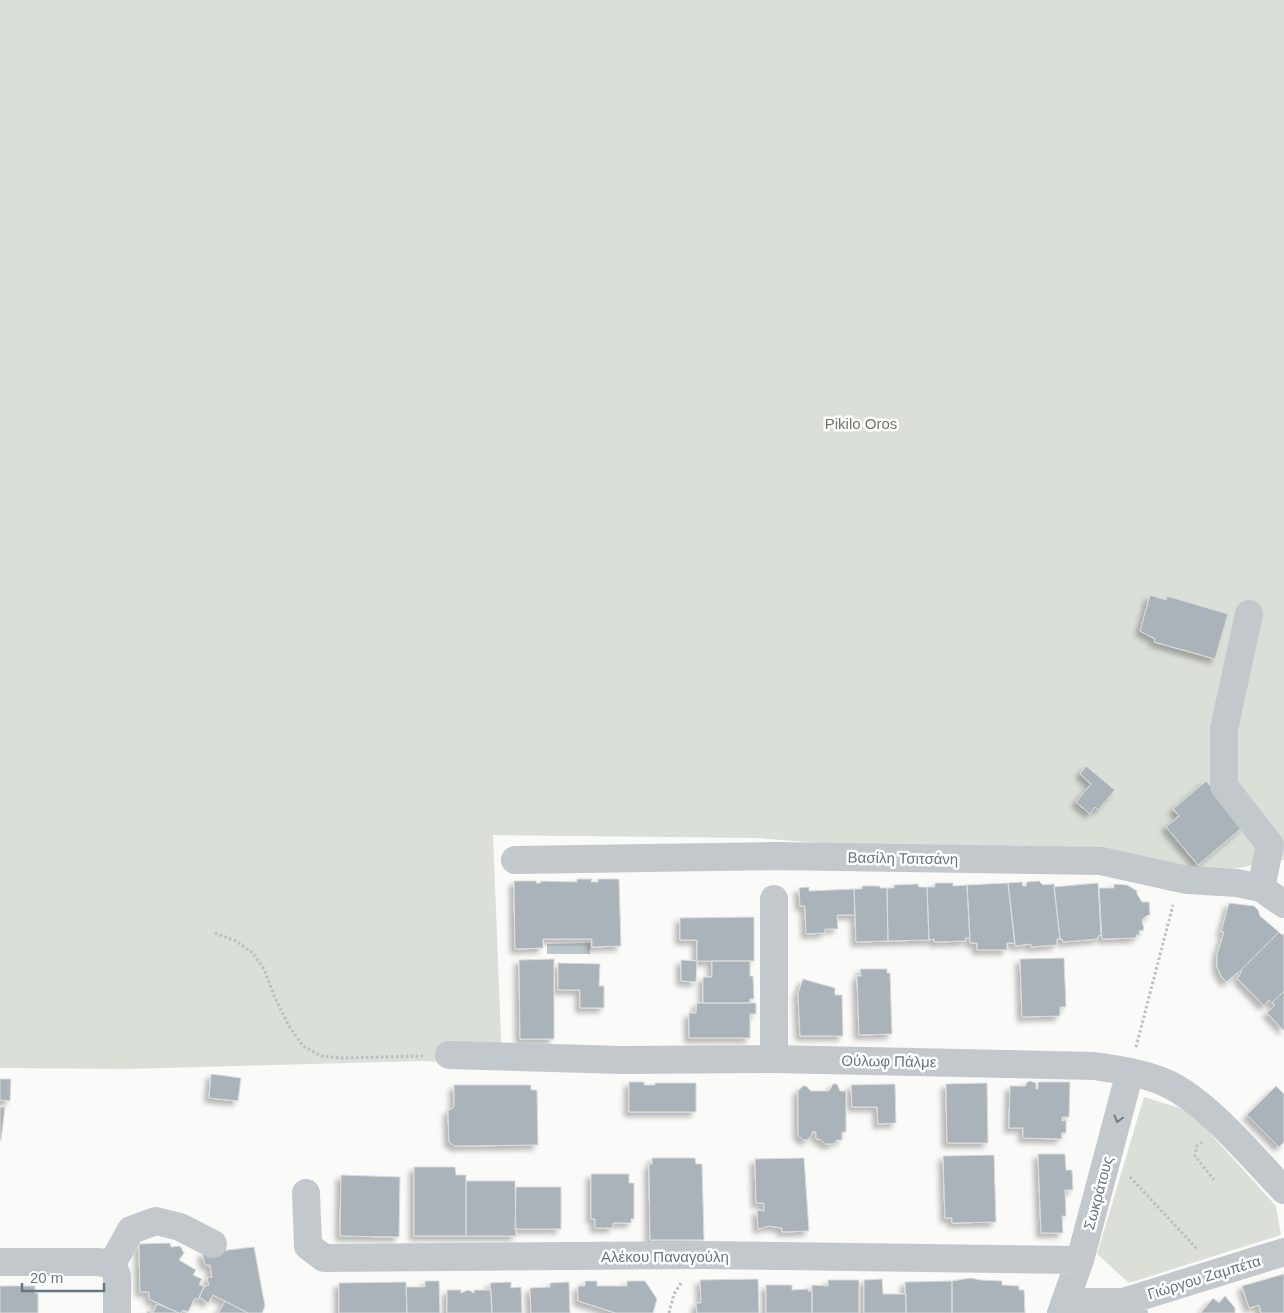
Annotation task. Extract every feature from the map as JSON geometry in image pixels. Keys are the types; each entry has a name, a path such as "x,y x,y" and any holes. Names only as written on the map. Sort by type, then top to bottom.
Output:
{"street":[{"path":"1249,614 1224,729 1224,786 1270,845 1261,888"},
{"name":"Βασίλη Τσιτσάνη","path":"515,860 773,856 1101,861 1187,880 1261,888 1284,904"},
{"path":"774,899 774,1059"},
{"name":"Ούλωφ Πάλμε","path":"449,1055 623,1060 774,1059 1094,1066 1130,1072 1169,1085 1196,1103 1284,1190"},
{"name":"Σωκράτους","path":"1063,1308 1080,1260 1130,1072"},
{"name":"Αλέκου Παναγούλη","path":"306,1193 308,1246 324,1258 700,1255 1080,1260"},
{"path":"112,1264 131,1230 156,1221 180,1227 214,1244"},
{"name":"Γιώργου Ζαμπέτα","path":"1129,1308 1284,1252"},
{"path":"0,1262 97,1262 112,1264"},
{"path":"112,1264 117,1276 117,1313"},
{"path":"1063,1308 1129,1308"}],"path":[{"path":"1142,1021 1169,925"},
{"path":"215,933 236,941 253,953 264,969 275,998 289,1026 303,1046 321,1056 340,1058 449,1055"},
{"path":"1214,1180 1195,1156 1198,1146 1221,1126"},
{"path":"1108,1154 1191,1242"}],"green space":[{"name":"Pikilo Oros","path":"0,0 1284,0 1284,860 1208,873 756,838 493,835 502,1064 422,1061 125,1069 0,1068"},
{"path":"1144,1097 1190,1111 1276,1206 1281,1235 1129,1283 1097,1254"}],"shaded area":[{"path":"590,943 590,954 547,954 547,944"}],"building":[{"path":"1150,595 1166,600 1167,596 1228,614 1215,659 1154,642 1155,639 1140,631"},
{"path":"1086,766 1115,790 1098,810 1095,807 1090,814 1076,802 1091,784 1080,774"},
{"path":"1206,781 1244,826 1198,865 1166,827 1179,816 1173,809"},
{"path":"577,879 592,879 591,882 598,882 598,879 619,879 621,946 592,947 592,939 543,939 543,948 515,949 514,881 536,881 536,883 541,883 540,881 577,882"},
{"path":"1039,881 1043,885 1054,884 1060,939 1057,939 1057,945 1031,947 1031,944 1015,946 1008,883 1022,882 1023,886 1026,886 1027,882"},
{"path":"935,883 953,883 953,886 967,885 970,938 965,938 966,941 934,942 934,939 929,940 927,887 935,887"},
{"path":"1008,883 1015,943 1007,943 1007,950 977,950 977,943 970,943 967,885"},
{"path":"1098,883 1101,935 1098,936 1098,939 1063,942 1060,939 1054,887"},
{"path":"918,884 919,887 927,887 929,940 888,941 887,888 894,888 894,885"},
{"path":"1114,884 1127,885 1137,891 1142,902 1149,902 1150,915 1142,920 1144,930 1139,931 1140,935 1136,935 1136,938 1102,939 1099,888 1114,888"},
{"path":"862,886 887,888 888,941 856,942 854,889 862,889"},
{"path":"809,887 809,891 854,889 855,915 837,915 838,929 825,929 825,933 806,934 805,906 800,906 799,888"},
{"path":"1229,903 1254,906 1260,916 1279,932 1240,971 1226,982 1217,967 1217,955 1224,932 1221,932"},
{"path":"754,917 754,961 697,961 697,940 680,940 680,918"},
{"path":"1279,932 1282,935 1284,933 1284,991 1272,1003 1269,1000 1264,1006 1237,978 1242,972 1240,971"},
{"path":"1064,958 1066,1007 1060,1007 1060,1016 1022,1017 1020,959"},
{"path":"554,959 554,1039 520,1039 519,960"},
{"path":"681,960 697,961 696,982 681,981"},
{"path":"712,961 750,961 750,976 753,976 754,999 750,999 750,1003 703,1003 703,977 712,977"},
{"path":"558,963 600,964 599,986 604,986 604,1008 580,1008 580,990 558,990"},
{"path":"860,969 887,969 887,973 890,973 892,1034 859,1035 857,976 861,976"},
{"path":"803,979 835,988 835,995 842,995 843,1036 800,1036 798,993"},
{"path":"1284,991 1284,1031 1267,1013 1275,1005 1272,1003"},
{"path":"697,1003 756,1003 756,1014 750,1014 750,1038 689,1038 689,1013 696,1013"},
{"path":"211,1074 241,1078 238,1101 209,1098"},
{"path":"0,1079 11,1079 10,1101 0,1100"},
{"path":"1030,1081 1036,1083 1036,1089 1038,1089 1038,1082 1070,1082 1069,1117 1062,1117 1062,1121 1066,1120 1066,1133 1062,1133 1061,1139 1023,1138 1023,1128 1009,1128 1010,1086 1026,1086 1026,1083"},
{"path":"629,1082 644,1082 644,1085 655,1085 655,1083 696,1083 696,1112 629,1112"},
{"path":"987,1083 988,1143 947,1143 946,1084"},
{"path":"833,1084 837,1084 840,1091 846,1091 846,1132 842,1132 842,1140 837,1140 833,1144 825,1144 820,1139 816,1139 816,1132 812,1132 812,1135 807,1140 803,1140 798,1135 798,1091 803,1086 806,1086 811,1091 829,1091"},
{"path":"895,1084 896,1123 878,1124 877,1107 852,1107 851,1085"},
{"path":"454,1085 531,1085 531,1090 537,1090 538,1145 455,1146 449,1142 448,1111 454,1107"},
{"path":"1276,1086 1284,1094 1284,1142 1279,1147 1247,1115"},
{"path":"0,1107 5,1107 1,1140 0,1139"},
{"path":"1038,1154 1065,1154 1066,1170 1072,1170 1073,1190 1065,1190 1066,1216 1062,1216 1063,1233 1041,1233"},
{"path":"994,1155 996,1222 952,1223 952,1218 945,1218 943,1156"},
{"path":"652,1158 695,1158 696,1164 702,1164 704,1240 650,1240 649,1165 652,1164"},
{"path":"804,1158 809,1231 782,1232 782,1228 769,1226 758,1229 757,1210 764,1211 764,1203 756,1203 755,1159"},
{"path":"414,1167 455,1167 456,1175 466,1175 466,1236 414,1236"},
{"path":"591,1174 629,1174 629,1183 634,1183 634,1219 631,1219 631,1223 613,1223 613,1228 595,1228 595,1219 591,1219"},
{"path":"341,1175 400,1177 399,1237 340,1236"},
{"path":"466,1181 515,1181 516,1236 466,1236"},
{"path":"516,1187 561,1187 561,1229 515,1229"},
{"path":"170,1243 171,1247 180,1246 184,1253 179,1260 196,1270 193,1275 202,1279 199,1284 204,1287 198,1300 195,1298 188,1312 183,1310 179,1313 149,1299 149,1292 140,1292 139,1244"},
{"path":"254,1247 265,1306 262,1313 248,1313 213,1295 208,1303 199,1297 204,1287 209,1285 207,1278 212,1277 210,1265 205,1265 202,1253"},
{"path":"1284,1274 1284,1313 1261,1313 1259,1305 1249,1308 1242,1286"},
{"path":"971,1278 1002,1281 1002,1285 1019,1286 1019,1290 1024,1290 1025,1313 952,1313 952,1281"},
{"path":"758,1279 759,1313 697,1313 696,1303 701,1303 700,1280"},
{"path":"882,1279 883,1294 906,1294 906,1313 864,1313 864,1280"},
{"path":"828,1280 859,1280 859,1313 812,1313 812,1285 828,1286"},
{"path":"425,1281 439,1281 440,1313 407,1313 406,1287 425,1287"},
{"path":"585,1281 597,1281 597,1286 627,1286 627,1281 645,1281 657,1299 653,1313 616,1313 578,1301 578,1286 585,1286"},
{"path":"952,1281 952,1313 906,1313 905,1282"},
{"path":"406,1282 407,1313 339,1313 339,1283"},
{"path":"511,1282 511,1288 521,1287 522,1313 492,1313 490,1283"},
{"path":"569,1282 570,1313 531,1313 530,1288 550,1287 550,1283"},
{"path":"766,1285 792,1285 792,1290 808,1289 808,1291 812,1291 812,1313 766,1313"},
{"path":"0,1286 35,1286 35,1293 38,1293 38,1313 0,1313"},
{"path":"447,1290 461,1290 461,1293 468,1290 474,1293 474,1290 491,1290 492,1313 447,1313"},
{"path":"1225,1296 1235,1308 1235,1313 1201,1313 1213,1298 1219,1303"},
{"path":"225,1301 248,1313 218,1313"},
{"path":"157,1304 179,1313 153,1313"}]}
